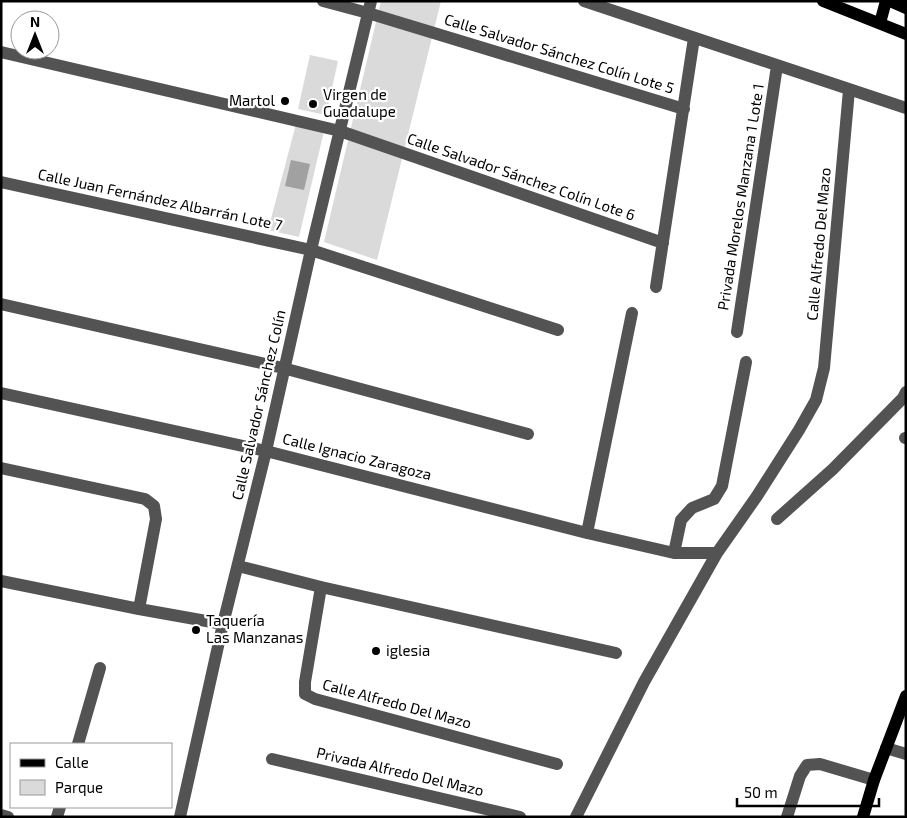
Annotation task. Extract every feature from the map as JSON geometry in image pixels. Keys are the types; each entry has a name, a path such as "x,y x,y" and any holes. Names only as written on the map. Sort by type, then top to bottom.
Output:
{"main road":[{"path":"823,1 853,7 880,23 906,34"},
{"path":"880,23 886,1"},
{"path":"890,1 906,8"},
{"path":"863,817 874,780 906,696"}],"street":[{"name":"Calle Salvador Sánchez Colín Lote 5","path":"323,1 369,7 684,109"},
{"path":"584,1 906,108"},
{"path":"902,1 906,3"},
{"name":"Calle Salvador Sánchez Colín","path":"180,817 266,451 283,368 369,7"},
{"path":"656,287 694,38"},
{"name":"Calle Salvador Sánchez Colín Lote 6","path":"1,52 340,131 664,243"},
{"name":"Privada Morelos Manzana 1 Lote 1","path":"737,332 777,66"},
{"name":"Calle Alfredo Del Mazo","path":"576,817 678,619 717,553 789,447 816,400 824,368 849,90"},
{"name":"Calle Juan Fernández Albarrán Lote 7","path":"1,182 311,250 558,330"},
{"path":"1,304 283,368 528,434"},
{"path":"588,533 632,313"},
{"path":"674,553 681,520 692,508 714,499 722,486 746,362"},
{"name":"Calle Ignacio Zaragoza","path":"1,392 266,451 674,553 717,553"},
{"path":"777,519 833,469 903,398 906,392"},
{"path":"1,468 145,499 154,506 156,519 139,609"},
{"path":"238,566 321,587 616,653"},
{"path":"1,581 224,624"},
{"name":"Calle Alfredo Del Mazo","path":"321,587 305,682 305,694 315,699 557,764"},
{"path":"78,743 100,668"},
{"path":"886,748 906,754"},
{"name":"Privada Alfredo Del Mazo","path":"272,759 520,817"},
{"path":"787,817 800,776 807,765 820,764 874,780"},
{"path":"1,815 8,817"}],"green space":[{"path":"381,1 441,1 377,260 324,242"},
{"path":"310,55 338,61 326,115 298,109"},
{"path":"296,124 324,131 299,237 268,230"}],"shaded area":[{"path":"291,160 310,164 304,190 285,186"}],"place":[{"name":"Martol","path":"285,101"},
{"name":"Virgen de Guadalupe","path":"313,104"},
{"name":"Taquería Las Manzanas","path":"196,630"},
{"name":"iglesia","path":"376,651"}]}
